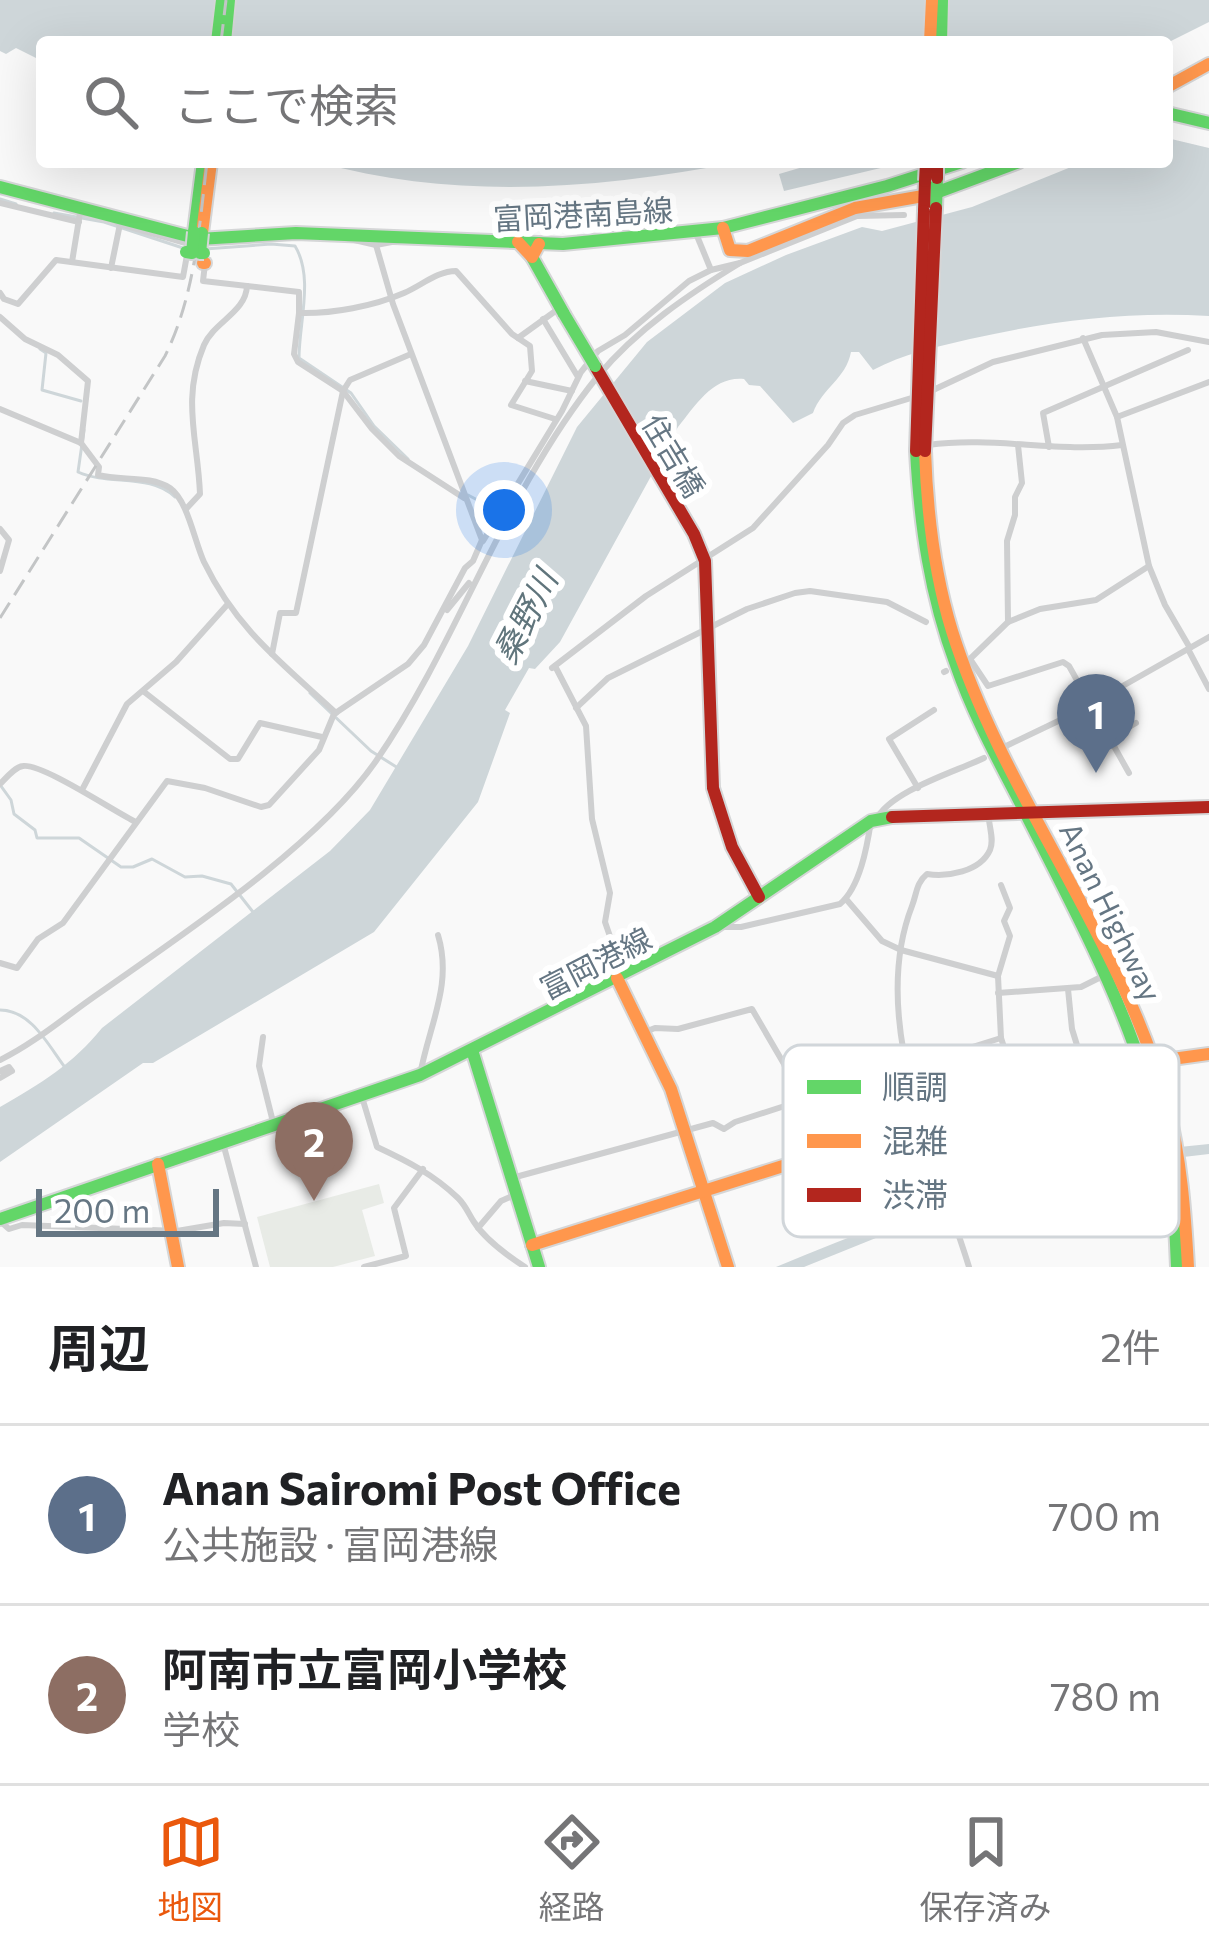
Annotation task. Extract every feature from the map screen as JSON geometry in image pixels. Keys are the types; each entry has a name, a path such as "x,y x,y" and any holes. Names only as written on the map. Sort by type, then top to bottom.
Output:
{"main road":[{"path":"222,36 226,0"},
{"path":"930,36 932,0"},
{"path":"941,36 942,0"},
{"path":"1173,84 1209,64"},
{"path":"1173,114 1209,123"},
{"path":"0,190 102,212 198,240 206,168"},
{"name":"Anan Highway","path":"927,168 930,194 916,450 919,524 937,618 969,700 1115,964 1144,1045"},
{"name":"Anan Highway","path":"930,194 936,168"},
{"name":"富岡港南島線","path":"198,240 275,232 402,240 613,241 723,228 943,168"},
{"path":"723,228 730,250 748,251 855,208 930,194 1002,168"},
{"name":"住吉橋","path":"518,242 532,257 704,559"},
{"path":"532,257 541,243"},
{"name":"Anan Highway","path":"916,450 947,613 978,696 1142,1045"},
{"path":"704,559 712,788 732,847 759,897"},
{"path":"874,820 1030,810 1209,807"},
{"name":"富岡港線","path":"0,1220 420,1075 715,927 874,820"},
{"path":"620,976 685,1132 728,1267"},
{"path":"472,1050 539,1267"},
{"path":"1179,1057 1209,1054"},
{"path":"158,1164 178,1267"},
{"path":"532,1245 783,1167"},
{"name":"Anan Highway","path":"1179,1196 1188,1267"},
{"name":"Anan Highway","path":"1177,1237 1178,1267"}],"street":[{"path":"0,203 79,219 102,212 119,227 198,240"},
{"path":"0,962 16,968 38,939 63,923 163,784 174,779 261,807 269,805 319,749 334,715 407,664 598,351 625,335 689,281 711,270 857,216 904,215"},
{"path":"72,262 79,219"},
{"path":"111,268 119,227"},
{"path":"695,231 711,270"},
{"path":"337,236 376,245 402,240"},
{"path":"1,299 16,306 52,262 183,278 198,240"},
{"path":"198,240 203,280 299,292 302,313 295,359 344,388 372,429 399,456 463,494"},
{"path":"376,245 482,544"},
{"path":"0,1060 234,894 348,796 390,740 506,521 599,373 674,305 740,263"},
{"path":"302,313 391,297 456,271 531,349 532,371 512,402 514,409 555,419"},
{"path":"186,509 200,494 190,406 204,346 245,300 247,286"},
{"path":"518,338 563,310"},
{"path":"0,317 88,381 81,443"},
{"path":"543,319 578,378"},
{"path":"620,976 605,922 610,893 592,819 586,726 554,667 646,596 753,528 843,423 855,416 890,407 994,362 1055,350 1083,338 1156,332 1209,342"},
{"path":"1083,338 1118,417 1149,566 1209,688"},
{"path":"1049,447 1043,412 1187,350"},
{"path":"344,388 412,353"},
{"path":"525,381 572,392"},
{"path":"1118,417 1209,382"},
{"path":"272,654 280,613 296,613 344,388"},
{"path":"0,409 81,443 100,467 98,475 162,484 172,490 186,509 189,527 226,605 245,630 334,715"},
{"path":"916,450 984,440 1049,447 1122,445"},
{"path":"1008,622 1006,541 1022,483 1018,445"},
{"path":"0,529 9,547 0,571"},
{"path":"1129,773 1063,662 988,686 969,660 1008,622 1040,609 1096,600 1149,566"},
{"path":"437,621 473,581"},
{"path":"577,708 608,679 747,609 810,591 886,602 926,622"},
{"path":"82,790 128,704 176,662 226,605"},
{"path":"1004,748 1209,637"},
{"path":"143,691 230,759 238,758 260,723 322,736"},
{"path":"918,788 889,739 934,710"},
{"path":"1110,738 1136,723"},
{"path":"715,927 741,927 800,915 847,899 878,813 899,796 984,758"},
{"path":"0,784 23,766 82,790 136,822"},
{"path":"903,1045 896,988 920,880 927,874 949,877 988,855 992,844 989,820"},
{"path":"1001,885 1010,908 1004,921 1010,936 998,976 1004,1045"},
{"path":"847,899 876,937 901,950 998,976"},
{"path":"420,1075 443,986 446,962 438,935"},
{"path":"998,994 1068,989 1107,974"},
{"path":"1068,989 1077,1045"},
{"path":"645,1032 678,1029 752,1009 783,1062"},
{"path":"263,1037 259,1066 274,1126"},
{"path":"976,1045 1001,1037"},
{"path":"362,1097 377,1147 423,1169 460,1201 478,1228 525,1267"},
{"path":"512,1178 713,1123 724,1129 783,1107"},
{"path":"223,1144 256,1267"},
{"path":"364,1267 406,1256 394,1208 423,1169"},
{"path":"478,1228 501,1201 517,1194"},
{"path":"0,1220 9,1229 22,1225 171,1231 244,1224"},
{"path":"960,1237 969,1267"}],"shaded area":[{"path":"379,1184 384,1203 362,1210 375,1256 333,1267 270,1267 257,1217"}],"water":[{"path":"0,0 1209,0 1209,22 1173,40 1173,36 36,36 36,58 16,48 6,54 0,51"},
{"name":"桑野川","path":"1173,139 1209,148 1209,316 1118,316 1030,327 932,348 873,370 859,352 851,352 813,413 793,423 760,386 733,379 714,387 678,427 560,642 535,669 529,668 505,710 510,713 478,802 374,932 153,1063 143,1063 0,1162 0,1107 68,1063 102,1028 330,851 370,810 468,646 577,427 647,342 725,283 786,255 862,227 882,231 972,207 1069,168 1173,168"},
{"path":"344,168 703,168 528,187 423,182"},
{"path":"800,168 881,168 784,191 779,174"},
{"path":"1209,1144 1209,1154 1179,1158 1179,1148"},
{"path":"851,1237 878,1237 804,1267 776,1267"}],"waterway":[{"path":"0,199 16,204"},
{"path":"54,213 104,222 183,248"},
{"path":"205,249 295,246 305,286 299,358 351,393 374,426 408,459"},
{"path":"40,349 46,353 42,390 81,401"},
{"path":"84,430 78,472 154,485 175,497"},
{"path":"468,495 528,527"},
{"path":"310,693 371,751 398,768"},
{"path":"1,786 14,814 35,830 37,838 79,838 121,867 152,859 185,877 231,884 253,912"},
{"path":"0,1010 31,1023 67,1070"}],"railway":[{"path":"222,36 226,0"},
{"path":"0,618 165,356 189,285 206,168"}],"traffic: fast":[{"path":"218,36 222,0"},
{"path":"226,36 229,0"},
{"path":"941,36 942,0"},
{"path":"1173,114 1209,123"},
{"path":"194,232 202,168"},
{"path":"0,187 199,239 296,233 563,244 723,228 943,168"},
{"path":"938,192 1003,168"},
{"path":"936,208 937,178"},
{"path":"186,252 192,253 194,232"},
{"path":"202,233 200,253 204,253"},
{"path":"532,257 564,314"},
{"path":"564,314 595,366"},
{"path":"916,451 928,560 963,684 1082,924 1134,1045"},
{"path":"0,1219 420,1075 715,927 871,821 892,817"},
{"path":"472,1050 539,1267"},
{"path":"1175,1237 1177,1267"}],"traffic: slow":[{"path":"930,36 932,0"},
{"path":"1173,84 1209,64"},
{"path":"202,233 210,168"},
{"path":"723,228 730,250 748,251 855,208 923,196"},
{"path":"518,242 532,257 539,244"},
{"path":"925,451 940,587 974,692 1148,1045"},
{"path":"617,978 671,1089 728,1267"},
{"path":"1179,1058 1209,1054"},
{"path":"158,1164 178,1267"},
{"path":"1179,1165 1188,1267"},
{"path":"532,1245 783,1166"}],"traffic: jam":[{"path":"925,181 926,168"},
{"path":"937,168 937,178"},
{"path":"924,211 925,181"},
{"path":"925,451 936,208"},
{"path":"916,451 924,211"},
{"path":"595,366 694,534 705,561 713,788 732,847 759,897"},
{"path":"892,817 1209,807"}],"place":[{"name":"Anan Sairomi Post Office","path":"1096,773"},
{"name":"阿南市立富岡小学校","path":"314,1201"}]}
